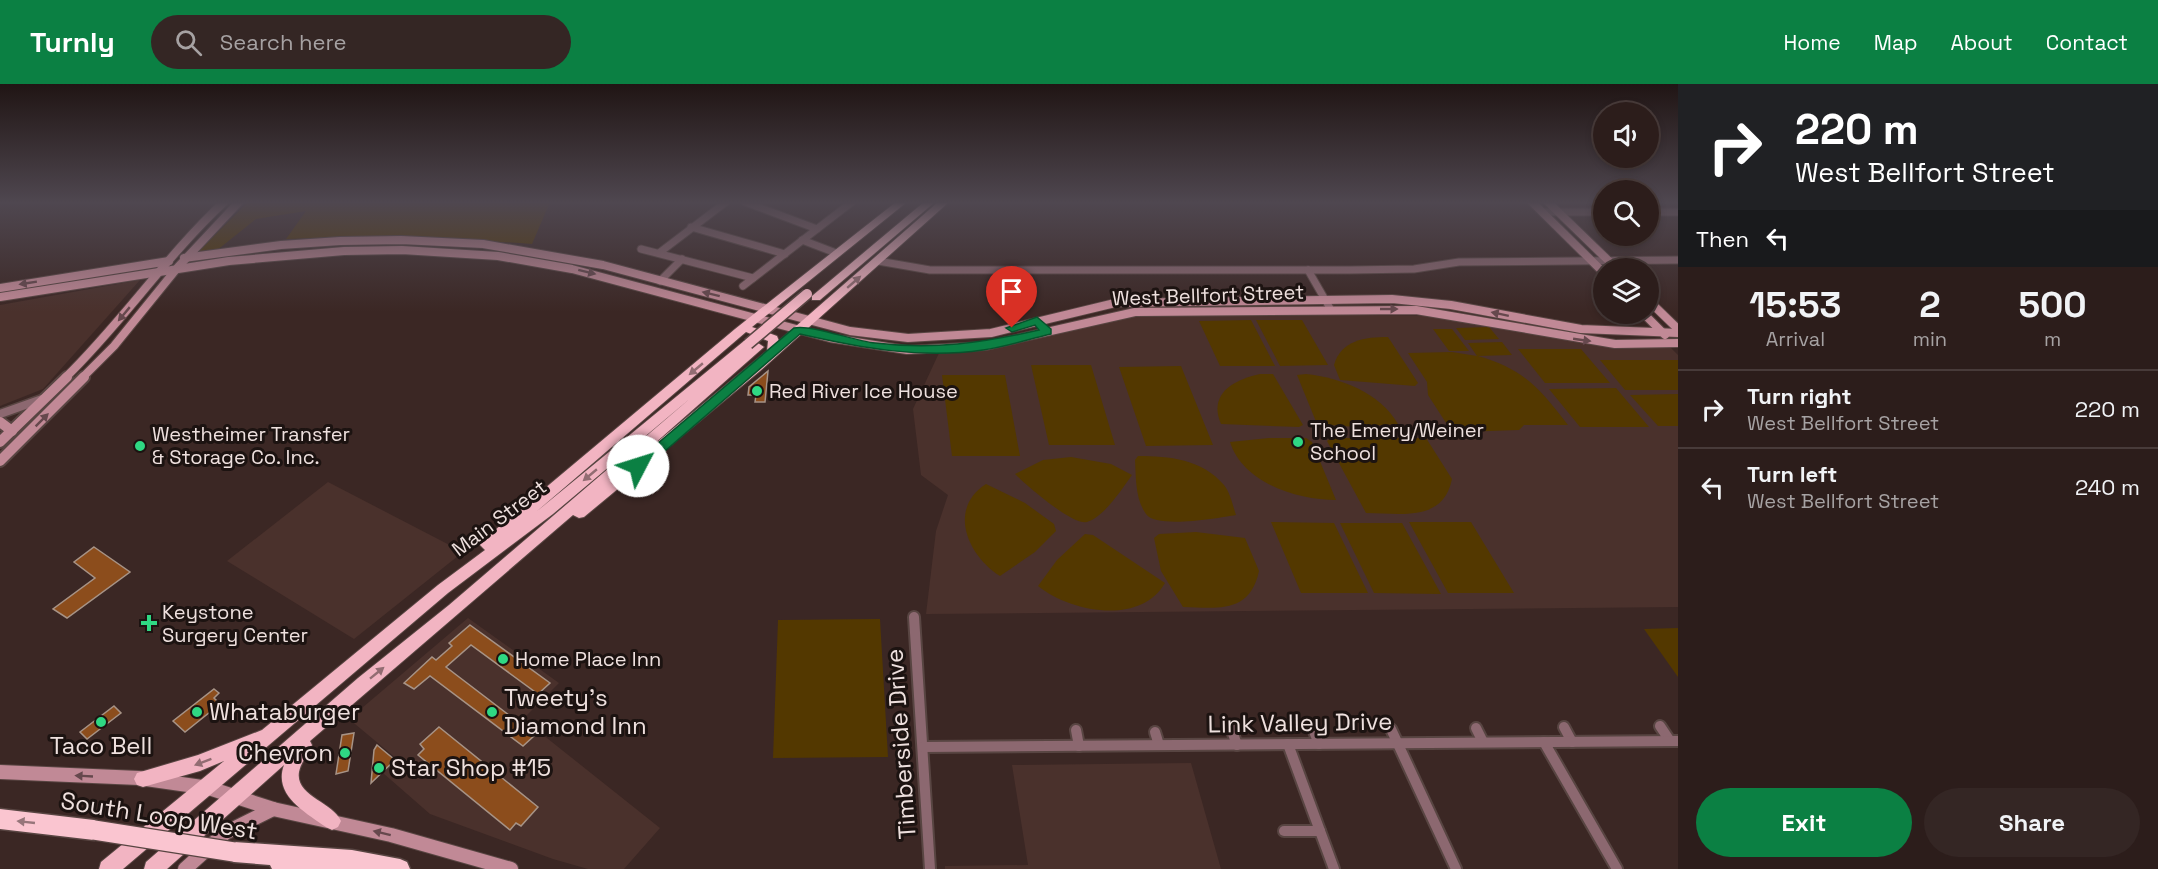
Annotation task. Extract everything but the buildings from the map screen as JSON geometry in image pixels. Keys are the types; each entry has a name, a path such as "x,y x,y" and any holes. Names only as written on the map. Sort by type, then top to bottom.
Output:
{"highway":[{"path":"443,589 483,548 739,332 855,239"},
{"name":"Main Street","path":"153,869 454,609 876,239"},
{"name":"Main Street","path":"812,296 884,239"},
{"path":"454,609 484,592 772,353 903,239"},
{"path":"790,291 792,301 808,308 825,307"},
{"path":"739,332 752,330 773,339 775,345 772,353"},
{"name":"Main Street","path":"108,869 443,589 548,510 753,346"},
{"path":"143,779 200,763 276,729"},
{"path":"312,730 292,762 289,782 295,792 332,821"},
{"name":"South Loop West","path":"0,819 94,830 234,852 309,869"},
{"path":"234,852 352,860 400,869"}],"main road":[{"path":"0,461 114,346 194,239"},
{"path":"173,264 186,258 204,239"},
{"path":"1569,239 1591,261"},
{"path":"1586,239 1605,258"},
{"path":"394,249 401,240"},
{"name":"West Bellfort Street","path":"186,258 311,242 401,240 483,244 560,256 809,320 877,335 931,338 991,333 1088,308 1153,301 1325,299 1421,301 1615,344 1676,345"},
{"path":"308,252 311,242"},
{"name":"West Bellfort Street","path":"0,288 173,264 308,252 394,249 473,253 552,264 798,330 873,347 931,350 984,346 1114,315 1158,312 1416,310 1534,326 1662,333 1678,331"},
{"path":"552,264 560,256"},
{"name":"West Bellfort Street","path":"0,297 162,269 173,264"},
{"path":"0,442 96,348 162,269"},
{"path":"651,289 660,281"},
{"path":"1153,301 1158,312"},
{"path":"1659,311 1678,331"},
{"path":"1037,321 1047,331"},
{"path":"1653,324 1676,345"},
{"path":"931,338 931,350"},
{"path":"47,397 64,398"},
{"path":"0,422 12,431"},
{"path":"0,772 143,779 205,789 239,796 273,809 332,821 512,869"},
{"path":"185,869 225,833 273,809"}],"street":[{"path":"659,253 677,239"},
{"path":"732,239 785,254"},
{"path":"743,286 805,239"},
{"path":"801,242 835,254"},
{"path":"641,249 753,278"},
{"path":"660,281 682,260"},
{"path":"1659,260 1678,260"},
{"path":"878,261 930,270 1414,269 1453,262 1591,261"},
{"path":"1308,270 1331,310"},
{"path":"0,414 47,397"},
{"name":"Timberside Drive","path":"914,617 930,869"},
{"path":"1660,726 1674,741"},
{"path":"1564,727 1572,742"},
{"path":"1232,728 1237,745"},
{"path":"1476,728 1483,742"},
{"path":"1313,729 1319,744"},
{"path":"1391,729 1456,869"},
{"path":"1076,730 1079,746"},
{"path":"1155,732 1159,745"},
{"name":"Link Valley Drive","path":"923,747 1674,741"},
{"path":"1544,742 1617,869"},
{"path":"1288,744 1334,869"},
{"path":"1284,831 1320,831"}],"shaded area":[{"path":"211,239 231,239 216,251 199,251"},
{"path":"428,239 534,239 532,244"},
{"path":"140,280 43,389 0,406 0,305"},
{"name":"The Emery/Weiner School","path":"1199,313 1427,316 1627,348 1671,348 1678,355 1678,607 926,614 936,531 948,495 921,475 913,409 939,353 1035,339 1116,316"},
{"path":"1251,320 1275,366 1220,366 1199,321"},
{"path":"1256,320 1302,320 1328,365 1280,366"},
{"path":"1489,327 1499,339 1465,340 1456,328"},
{"path":"1433,329 1452,329 1469,351 1449,351"},
{"path":"1388,337 1418,383 1415,386 1340,380 1334,365 1342,350 1363,339"},
{"path":"1502,342 1512,355 1478,356 1508,367 1530,382 1568,425 1524,425 1519,430 1461,432 1448,426 1428,395 1427,382 1408,353 1452,352 1477,356 1468,343"},
{"path":"1518,349 1581,349 1610,383 1545,383"},
{"path":"1600,360 1678,360 1678,390 1625,390"},
{"path":"1031,365 1091,365 1115,445 1049,445"},
{"path":"1181,366 1213,445 1146,446 1119,367"},
{"path":"1260,374 1273,374 1303,425 1299,427 1221,424 1218,404 1226,390 1241,380"},
{"path":"1306,374 1345,383 1370,395 1381,403 1398,424 1356,427 1317,424 1297,375"},
{"path":"942,375 1005,375 1020,456 952,456"},
{"path":"1616,388 1649,427 1580,427 1549,389"},
{"path":"1678,394 1678,426 1658,426 1630,395"},
{"path":"1269,438 1306,438 1312,442 1336,500 1305,497 1273,486 1247,468 1237,456 1230,442"},
{"path":"1331,438 1426,438 1452,479 1447,493 1440,503 1418,512 1366,513 1327,441"},
{"path":"1138,456 1173,458 1195,464 1206,470 1226,488 1236,515 1174,522 1152,518 1142,508 1138,495 1135,460"},
{"path":"1071,457 1111,464 1132,475 1106,509 1087,522 1071,518 1015,474 1043,460"},
{"path":"328,482 463,552 354,639 227,561"},
{"path":"986,484 1025,503 1054,524 1056,531 1035,552 1000,576 979,557 966,532 967,506 974,494"},
{"path":"1271,522 1334,523 1368,593 1301,593"},
{"path":"1409,522 1471,522 1514,593 1448,593"},
{"path":"1340,523 1402,523 1441,594 1374,593"},
{"path":"1196,532 1245,538 1259,571 1255,585 1240,602 1220,607 1183,607 1161,571 1154,538 1159,534"},
{"path":"1085,534 1093,535 1165,583 1154,597 1122,610 1086,608 1068,603 1038,586 1057,560"},
{"path":"468,618 559,683 523,719 660,828 624,869 588,869 553,859 430,814 383,773 397,759 349,719"},
{"path":"880,619 888,757 773,758 778,620"},
{"path":"1678,628 1678,677 1644,629"},
{"path":"1191,763 1221,869 945,869 945,866 1028,865 1012,765"}],"place":[{"name":"Red River Ice House","path":"757,391"},
{"name":"The Emery/Weiner School","path":"1298,442"},
{"name":"Westheimer Transfer & Storage Co. Inc.","path":"140,446"},
{"name":"Keystone Surgery Center","path":"149,623"},
{"name":"Home Place Inn","path":"503,659"},
{"name":"Whataburger","path":"197,712"},
{"name":"Tweety's Diamond Inn","path":"492,712"},
{"name":"Taco Bell","path":"101,722"},
{"name":"Chevron","path":"345,753"},
{"name":"Star Shop #15","path":"379,768"}],"route":[{"path":"638,466 798,330 873,347 905,350 984,346 1014,341 1047,331 1037,321 1012,328"}]}
